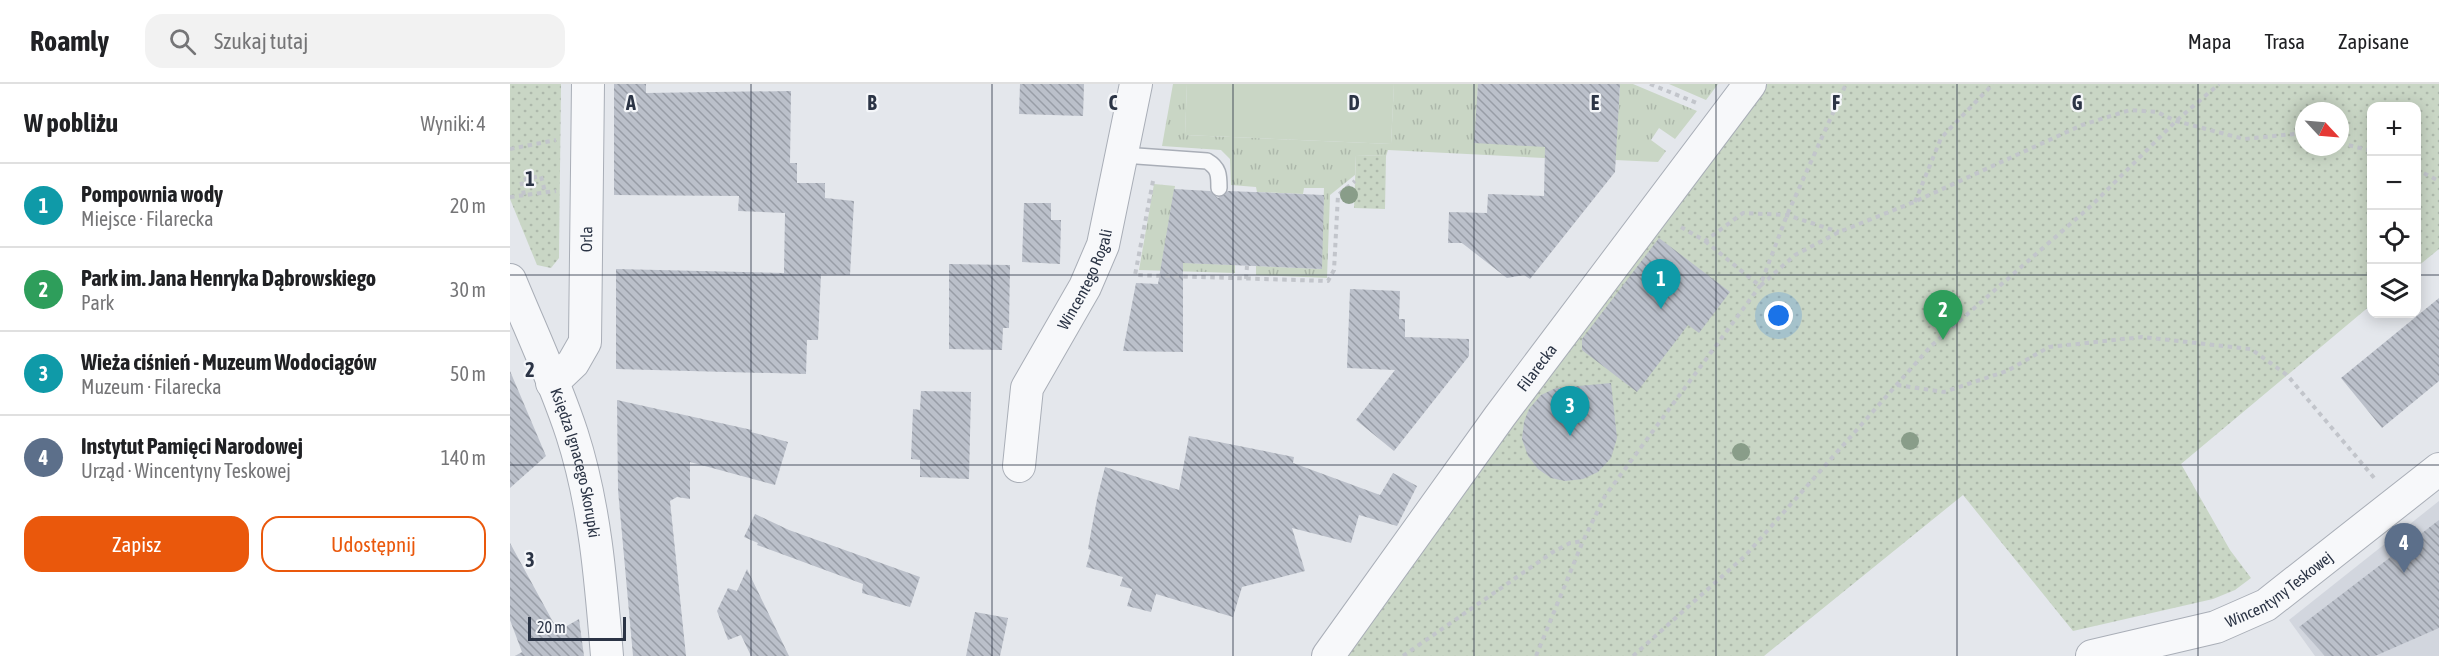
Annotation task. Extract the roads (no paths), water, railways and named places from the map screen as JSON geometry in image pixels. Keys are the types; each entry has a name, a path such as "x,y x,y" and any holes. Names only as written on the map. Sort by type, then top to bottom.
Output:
{"street":[{"name":"Orla","path":"552,383 581,353 586,329 588,84"},
{"name":"Wincentego Rogali","path":"1019,466 1027,388 1085,287 1103,245 1136,84"},
{"name":"Filarecka","path":"1328,656 1500,416 1750,84"},
{"name":"Księdza Ignacego Skorupki","path":"510,280 572,433 587,496 607,656"},
{"name":"Wincentyny Teskowej","path":"2092,656 2216,627 2242,618 2295,585 2439,469"}],"lane":[{"path":"1123,155 1208,161 1215,165 1219,173 1219,188"}],"place":[{"name":"Pompownia wody","path":"1661,309"},
{"name":"Park im. Jana Henryka Dąbrowskiego","path":"1943,340"},
{"name":"Wieża ciśnień - Muzeum Wodociągów","path":"1570,436"},
{"name":"Instytut Pamięci Narodowej","path":"2404,573"}]}
